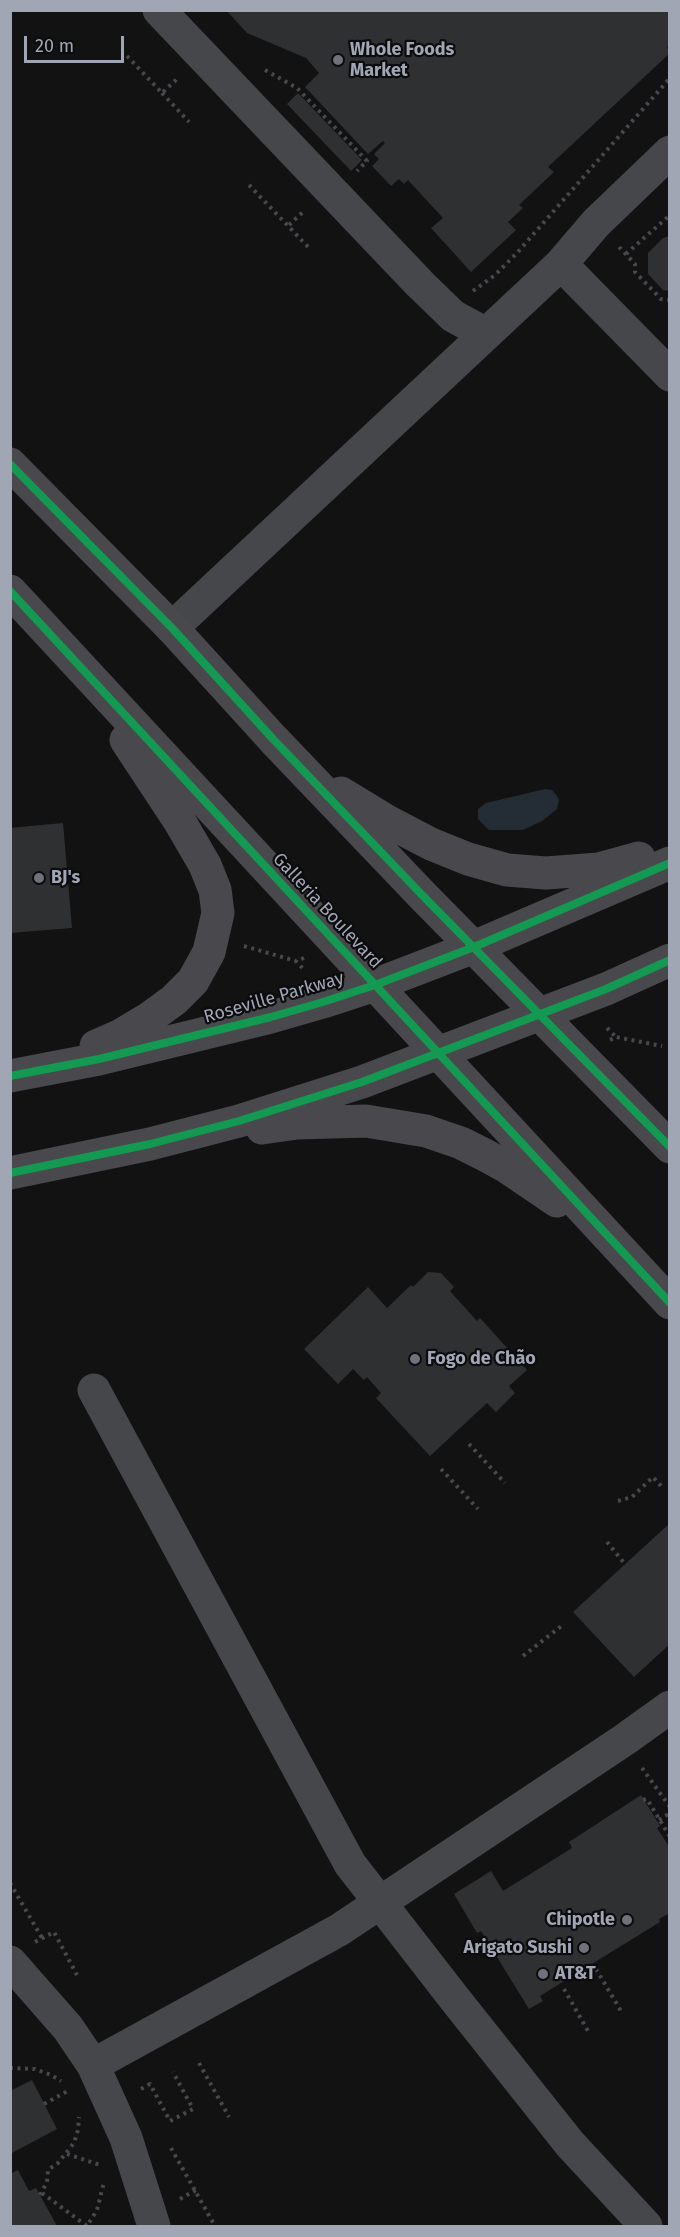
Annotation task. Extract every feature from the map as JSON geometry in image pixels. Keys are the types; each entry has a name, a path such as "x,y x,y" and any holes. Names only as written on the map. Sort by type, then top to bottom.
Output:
{"main road":[{"path":"10,464 172,628 273,739 669,1147"},
{"name":"Galleria Boulevard","path":"10,591 669,1303"},
{"path":"10,1075 104,1043 162,1009 182,993 199,973 209,952 216,923 215,890 201,858 146,770 71,658"},
{"path":"273,739 342,793 387,821 451,853 507,870 536,873 599,869 669,849"},
{"name":"Roseville Parkway","path":"10,1075 99,1059 186,1038 271,1017 375,985 474,947 669,863"},
{"path":"10,1173 150,1144 239,1120 362,1082 540,1014 669,960"},
{"path":"150,1144 297,1123 366,1121 426,1131 461,1143 507,1167 556,1200 635,1265"}],"lane":[{"path":"159,10 420,284 453,316 486,334"},
{"path":"172,628 561,264 596,223 669,152"},
{"path":"561,264 669,375"},
{"path":"94,1390 350,1864 570,2144 646,2226"},
{"path":"93,2065 339,1930 624,1740 669,1707"},
{"path":"21,1953 93,2065 126,2138 154,2226"}],"path":[{"path":"471,292 495,275 517,253 669,78"},
{"path":"162,93 189,122"},
{"path":"249,185 311,250"},
{"path":"626,254 669,215"},
{"path":"613,240 635,264 635,272 661,299 669,300"},
{"path":"241,945 296,961 305,970"},
{"path":"296,961 308,956"},
{"path":"607,1028 616,1037"},
{"path":"604,1042 616,1037 662,1046"},
{"path":"469,1444 505,1483"},
{"path":"441,1469 478,1509"},
{"path":"618,1501 633,1497 653,1477 663,1488"},
{"path":"607,1542 626,1564"},
{"path":"523,1656 564,1624"},
{"path":"638,1762 669,1807"},
{"path":"644,1800 647,1799 669,1837"},
{"path":"659,1820 669,1813"},
{"path":"10,1883 42,1938"},
{"path":"21,1953 54,1932 77,1975"},
{"path":"596,1969 621,2011"},
{"path":"564,1989 588,2031"},
{"path":"199,2063 229,2117"},
{"path":"10,2068 35,2069 51,2074 62,2082 74,2098"},
{"path":"111,2105 150,2084 171,2121 193,2109 173,2072"},
{"path":"44,2104 69,2091"},
{"path":"76,2107 79,2116 74,2143 48,2170 47,2182 41,2194 87,2226 97,2210 104,2176"},
{"path":"171,2148 214,2226"}],"shaded area":[{"path":"545,789 552,790 559,800 557,809 542,821 523,830 489,830 478,819 478,809 486,803"}],"building":[{"path":"226,10 670,10 670,45 667,47 670,53 548,167 554,172 519,205 523,208 508,222 516,230 471,272 431,228 443,218 408,180 404,184 399,179 391,186 372,166 379,159 374,154 385,143 383,141 368,154 305,87 319,73 306,58 247,33"},
{"path":"298,93 362,160 351,171 287,104"},
{"path":"670,236 670,291 663,290 648,274 648,253 663,238"},
{"name":"BJ's","path":"63,823 72,928 10,933 10,828"},
{"name":"Fogo de Chão","path":"428,1272 441,1273 454,1287 450,1291 477,1321 480,1318 527,1370 509,1386 515,1393 496,1412 487,1403 430,1456 376,1398 381,1393 367,1377 364,1380 353,1369 338,1384 304,1349 368,1287 387,1308"},
{"path":"670,1523 670,1644 634,1677 573,1612"},
{"path":"641,1795 660,1826 657,1828 670,1848 670,1913 659,1919 660,1922 540,1996 543,2001 529,2009 481,1931 477,1933 454,1894 491,1871 503,1891 572,1848 569,1842"},
{"path":"32,2080 57,2129 10,2154 10,2091"},
{"path":"18,2170 29,2191 36,2188 57,2226 10,2226 10,2174"}],"cycle path":[{"path":"10,464 172,628 273,739 423,896 670,1147"},
{"path":"10,591 670,1303"},
{"path":"10,1076 99,1059 323,1002 375,985 474,947 670,863"},
{"path":"10,1173 150,1144 239,1121 362,1082 606,989 670,960"}],"place":[{"name":"Whole Foods Market","path":"338,60"},
{"name":"BJ's","path":"39,878"},
{"name":"Fogo de Chão","path":"415,1359"},
{"name":"Chipotle","path":"627,1920"},
{"name":"Arigato Sushi","path":"584,1948"},
{"name":"AT&T","path":"543,1974"}]}
